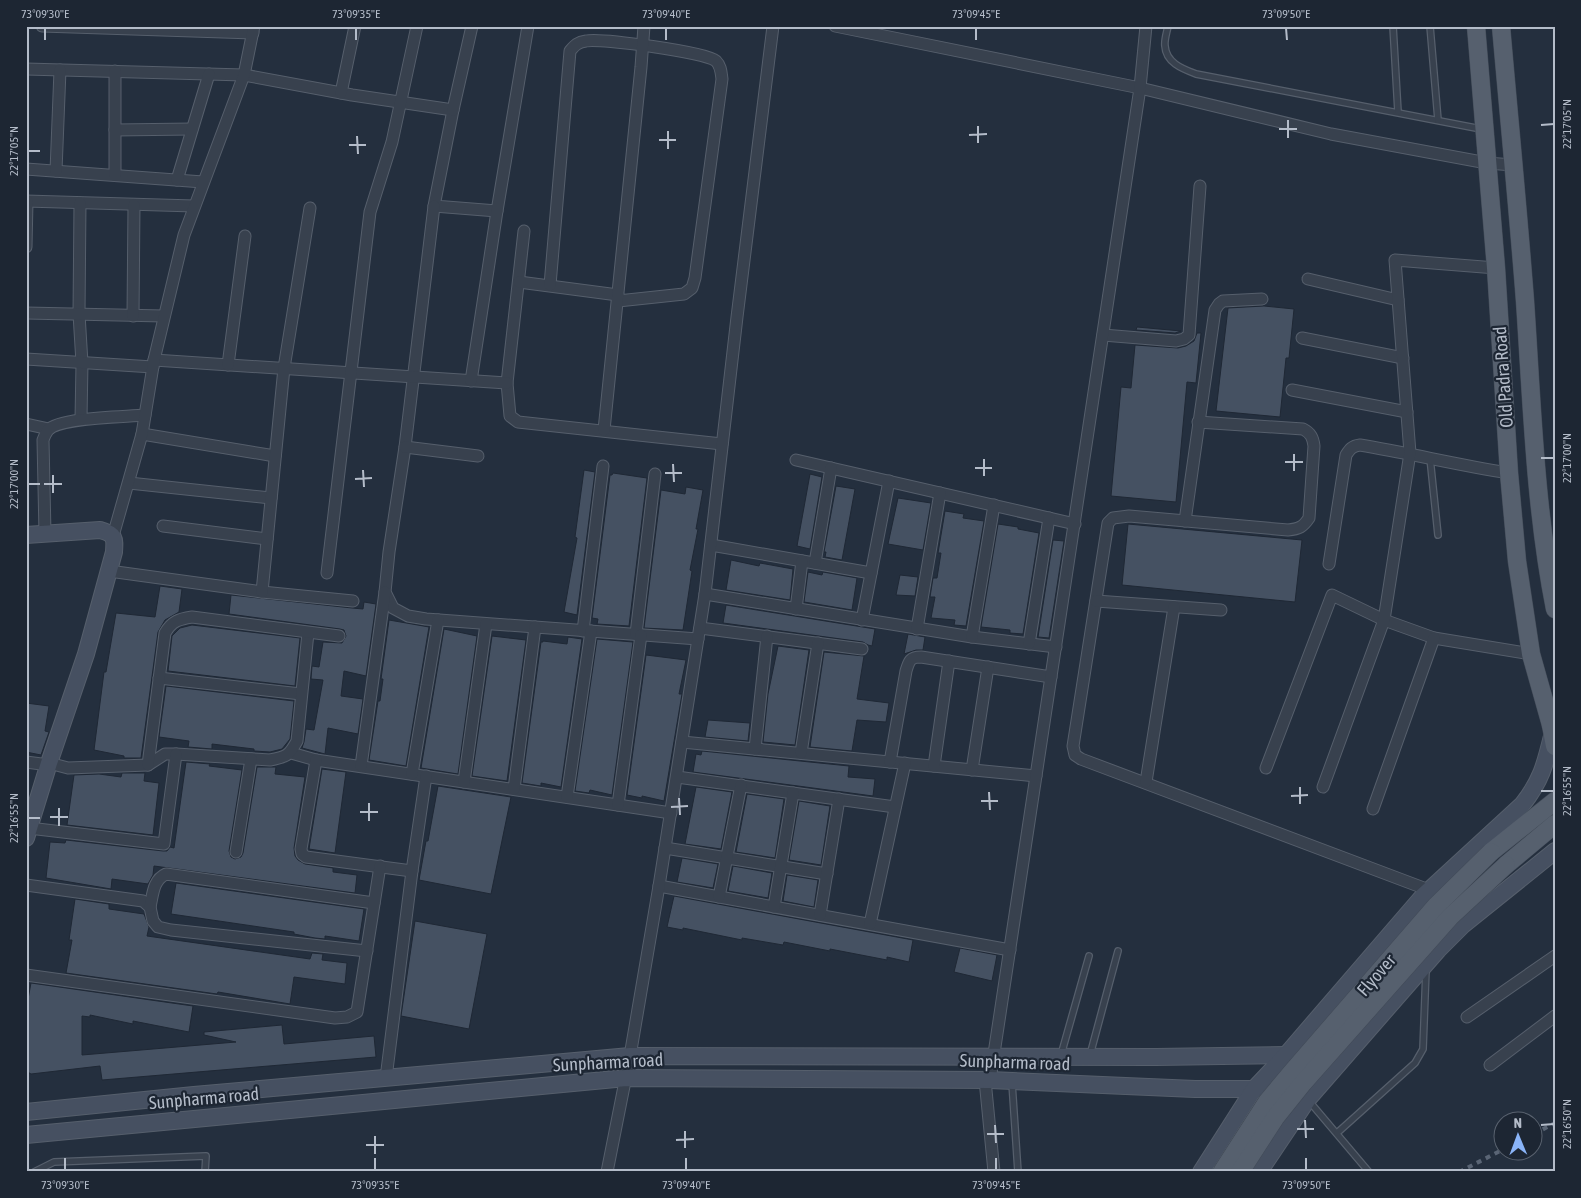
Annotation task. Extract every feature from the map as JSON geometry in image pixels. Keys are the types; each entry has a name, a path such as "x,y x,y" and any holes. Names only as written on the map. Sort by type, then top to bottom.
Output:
{"main road":[{"name":"Old Padra Road","path":"1476,26 1496,268 1508,472 1517,561 1531,654 1553,732"},
{"name":"Old Padra Road","path":"1501,26 1522,268 1536,465 1545,559 1555,609"},
{"name":"Flyover","path":"1222,1172 1267,1102 1436,906 1491,852 1552,815"},
{"name":"Flyover","path":"1240,1172 1275,1118 1303,1083 1428,940 1506,864 1552,815"}],"street":[{"path":"42,26 254,30 244,75 184,235 153,363 142,434 114,536 114,552 86,654 29,825 164,844 176,754"},
{"path":"341,93 355,26"},
{"path":"327,573 370,212 392,142 417,26"},
{"path":"360,766 385,592 388,552 406,447 434,206 452,110 472,26"},
{"path":"471,381 528,26"},
{"path":"604,430 644,26"},
{"path":"607,1172 630,1056 659,886 705,594 773,26"},
{"path":"835,26 1140,88 1331,134 1487,163 1513,166"},
{"path":"994,1172 988,1080 994,1056 1103,335 1140,88 1146,26"},
{"path":"518,282 618,298 684,294 692,288 695,278 722,79 720,66 714,60 704,56 643,45 588,40 577,43 570,51 550,286"},
{"path":"26,69 244,75 341,93 452,110"},
{"path":"56,171 60,70"},
{"path":"115,71 115,176"},
{"path":"177,180 209,74"},
{"path":"115,130 192,129"},
{"path":"26,169 203,182"},
{"path":"1103,335 1176,340 1184,339 1189,335 1200,186"},
{"path":"26,247 26,202 194,206"},
{"path":"80,203 78,314 82,362 81,419"},
{"path":"133,316 134,205"},
{"path":"434,206 497,210"},
{"path":"262,592 284,368 310,208"},
{"path":"524,231 507,383 510,416 518,422 722,444"},
{"path":"228,364 245,236"},
{"path":"1323,787 1384,620 1410,453 1395,260 1496,268"},
{"path":"1308,279 1398,300"},
{"path":"1185,521 1215,310 1218,304 1223,301 1262,299"},
{"path":"26,313 164,316"},
{"path":"1302,338 1403,358"},
{"path":"26,359 82,362 228,364 507,383"},
{"path":"1292,390 1407,412"},
{"path":"45,534 43,440 49,429 81,419 145,415"},
{"path":"1198,422 1303,429 1309,432 1314,446 1308,518 1304,526 1288,530 1129,516 1113,518 1108,523 1074,746 1075,755 1081,759 1429,890"},
{"path":"26,424 49,429"},
{"path":"142,434 275,456"},
{"path":"1329,564 1346,455 1350,448 1360,445 1410,453 1470,467 1508,472"},
{"path":"406,447 478,456"},
{"path":"796,460 1074,524"},
{"path":"567,797 587,631 603,466"},
{"path":"815,563 831,468"},
{"path":"618,805 655,474"},
{"path":"862,620 889,481"},
{"path":"129,483 271,498"},
{"path":"917,628 940,492"},
{"path":"972,637 994,505"},
{"path":"1029,644 1049,518"},
{"path":"163,526 267,539"},
{"path":"26,535 100,530 109,532 114,536"},
{"path":"711,545 871,573"},
{"path":"796,609 802,561"},
{"path":"109,571 262,592 353,601"},
{"path":"385,592 393,608 408,616 438,620 638,635 699,633 767,636 862,649"},
{"path":"705,594 972,637 1056,647"},
{"path":"1266,768 1332,595 1384,620 1434,638 1531,654"},
{"path":"1096,601 1221,610"},
{"path":"1146,782 1174,607"},
{"path":"148,765 165,632 170,625 179,619 192,617 339,636"},
{"path":"412,774 438,620"},
{"path":"464,782 486,624"},
{"path":"514,789 536,627"},
{"path":"26,762 68,768 148,765 165,754 270,760 283,758 291,752 297,741 308,633"},
{"path":"754,749 767,636"},
{"path":"1374,808 1434,638"},
{"path":"801,753 818,644"},
{"path":"890,762 909,660 914,657 1051,677"},
{"path":"934,766 949,661"},
{"path":"972,770 988,667"},
{"path":"159,678 301,694"},
{"path":"1201,1172 1254,1089 1286,1055 1429,890 1522,805 1536,788 1544,768 1553,732"},
{"path":"682,742 1036,776"},
{"path":"291,752 316,760 671,813"},
{"path":"236,852 251,758"},
{"path":"316,760 301,849 302,854 306,857 412,871"},
{"path":"870,924 905,763"},
{"path":"386,1078 426,776"},
{"path":"677,776 895,807"},
{"path":"719,897 741,786"},
{"path":"774,907 793,793"},
{"path":"820,915 839,799"},
{"path":"665,848 827,874"},
{"path":"1259,1172 1308,1099 1426,964 1463,925 1555,851"},
{"path":"26,975 341,1018 347,1017 357,1012 380,866"},
{"path":"367,951 171,930 158,927 150,907 155,885 159,877 166,874 374,903"},
{"path":"26,885 143,901 150,907"},
{"path":"659,886 1010,950"},
{"path":"1467,1017 1555,956"},
{"path":"1490,1066 1555,1016"},
{"name":"Sunpharma road","path":"26,1112 630,1056 1156,1057 1286,1055"},
{"name":"Sunpharma road","path":"26,1135 626,1078 988,1080 1195,1089 1319,1086"}],"lane":[{"path":"1168,26 1164,47 1169,59 1179,68 1196,74 1485,130"},
{"path":"1393,26 1398,112"},
{"path":"1430,26 1438,120"},
{"path":"1430,458 1438,536"},
{"path":"1089,1057 1118,952"},
{"path":"1060,1056 1089,956"},
{"path":"1337,1134 1415,1063 1420,1056 1423,1049 1426,964"},
{"path":"1012,1081 1018,1172"},
{"path":"1308,1099 1369,1172"},
{"path":"34,1172 54,1162 206,1156 205,1172"}],"building":[{"path":"1264,306 1294,309 1289,358 1286,358 1280,417 1216,411 1228,308"},
{"path":"1137,327 1181,331 1175,333 1136,330"},
{"path":"1197,333 1201,333 1196,383 1187,382 1176,502 1111,496 1121,387 1131,388 1135,345 1178,348 1194,341"},
{"path":"584,470 595,472 577,615 564,612 577,538 575,537"},
{"path":"613,473 647,478 629,626 597,624 598,619 592,618 610,475"},
{"path":"810,474 822,477 810,549 797,546"},
{"path":"836,486 855,489 842,560 825,557 826,552 824,552"},
{"path":"686,487 703,490 690,570 692,571 683,630 644,628 661,490 685,494"},
{"path":"898,498 931,503 923,550 888,544"},
{"path":"945,511 964,514 963,518 984,521 966,626 954,625 955,620 931,618 935,597 930,597 933,578 937,578 941,553 938,553"},
{"path":"998,524 1039,533 1023,634 1010,633 1010,630 981,627"},
{"path":"1128,524 1302,540 1295,602 1122,585"},
{"path":"1053,540 1064,541 1049,638 1038,637"},
{"path":"731,560 759,566 760,563 793,569 790,600 726,590"},
{"path":"808,572 822,575 823,572 857,578 852,610 804,602"},
{"path":"900,575 918,577 915,596 896,595"},
{"path":"160,586 182,589 179,612 165,620 158,632 141,758 124,758 124,756 94,750 104,672 106,672 116,613 155,617"},
{"path":"231,595 363,609 364,602 376,604 366,676 344,671 341,696 363,699 358,734 328,728 325,754 302,748 306,729 314,730 323,680 311,679 312,666 319,667 323,642 342,643 346,636 344,630 229,614"},
{"path":"726,605 875,629 872,646 863,642 723,623"},
{"path":"389,620 429,627 406,766 369,760 378,701 380,701"},
{"path":"192,625 300,638 295,686 168,671 172,636 180,628"},
{"path":"444,629 477,636 458,774 421,768"},
{"path":"908,634 925,637 923,650 904,654"},
{"path":"492,636 526,640 507,781 472,776"},
{"path":"568,637 582,639 561,787 541,783 541,786 522,783 541,642 567,644"},
{"path":"597,639 633,642 612,795 590,790 589,793 575,791"},
{"path":"778,646 809,650 795,745 763,742 768,694"},
{"path":"824,652 864,656 857,699 889,703 886,722 857,720 852,751 810,747"},
{"path":"646,655 686,660 679,694 682,694 664,801 627,795"},
{"path":"166,686 294,701 290,739 282,749 270,752 212,744 212,749 188,747 189,741 159,737"},
{"path":"26,703 49,706 45,731 49,732 41,755 26,752"},
{"path":"708,720 750,723 748,741 705,737"},
{"path":"702,751 849,766 848,777 875,779 873,796 693,772 696,754 701,755"},
{"path":"186,762 242,770 229,851 231,857 235,859 241,857 243,853 257,767 276,767 275,774 305,777 294,848 295,856 305,864 333,868 333,872 357,875 355,893 154,866 153,875 148,884 112,879 111,889 46,878 50,842 65,843 66,840 163,851 167,851 170,847 174,848"},
{"path":"322,769 346,772 335,853 309,849"},
{"path":"122,773 145,773 144,781 159,783 153,835 67,825 74,775 99,774 121,777"},
{"path":"438,786 511,797 491,894 419,880"},
{"path":"696,787 732,792 721,849 685,844"},
{"path":"747,794 784,799 775,858 736,852"},
{"path":"799,801 830,806 821,865 789,860"},
{"path":"682,858 718,864 713,888 677,882"},
{"path":"733,866 772,873 768,898 728,891"},
{"path":"787,875 818,880 814,907 783,901"},
{"path":"176,883 364,909 359,941 325,936 325,939 315,938 294,934 294,932 171,914"},
{"path":"674,896 913,940 909,962 887,957 887,960 830,949 830,951 784,942 783,945 742,938 742,940 683,928 683,930 667,927"},
{"path":"75,899 109,904 109,909 144,914 149,927 147,936 310,959 312,953 323,954 322,960 347,963 345,984 294,977 290,1004 218,992 217,994 66,973 72,940 69,940"},
{"path":"415,921 487,934 469,1029 401,1016"},
{"path":"960,948 997,955 992,981 954,972"},
{"path":"31,983 193,1006 189,1032 133,1021 133,1024 90,1015 90,1017 82,1016 82,1055 236,1042 204,1035 204,1032 282,1025 284,1044 374,1036 376,1057 102,1080 100,1066 31,1074 26,1071 26,1010"}],"railway":[{"path":"1544,1129 1555,1123"},
{"path":"1459,1172 1494,1154"}]}
